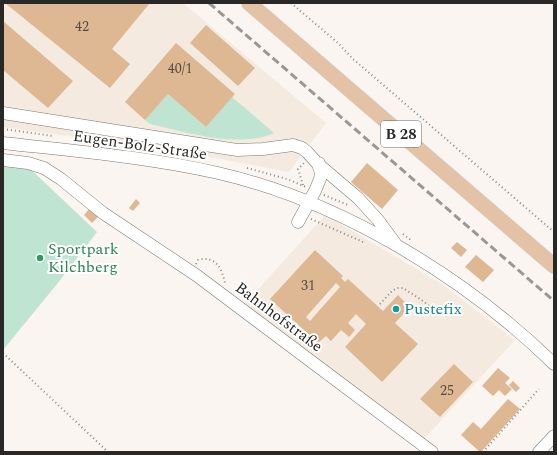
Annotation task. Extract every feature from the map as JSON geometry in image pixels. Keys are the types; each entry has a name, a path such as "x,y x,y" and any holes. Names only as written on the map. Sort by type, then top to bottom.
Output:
{"main road":[{"name":"B 28","path":"249,3 554,266"}],"street":[{"path":"3,113 237,150 263,149 292,145 302,148 318,159 358,198 383,217 398,247"},
{"name":"Eugen-Bolz-Straße","path":"3,143 164,162 218,173 270,188 309,202"},
{"path":"300,219 320,179 321,173 318,159"},
{"name":"Bahnhofstraße","path":"3,160 28,163 44,168 61,179 103,213 196,275 432,452"},
{"path":"309,202 364,227 444,275 516,329 554,364"},
{"path":"539,452 554,436"}],"path":[{"path":"291,3 338,42 353,59 554,232"},
{"path":"303,185 298,169 318,159"},
{"path":"300,219 363,242"},
{"path":"196,275 196,263 198,260 210,259 217,264 221,270 226,285"},
{"path":"380,304 392,291 397,288 403,288 437,312"},
{"path":"3,352 108,452"},
{"path":"483,452 539,389"}],"shaded area":[{"path":"3,3 183,3 326,123 289,172 179,151 3,127"},
{"path":"325,215 442,284 515,340 423,440 244,305"}],"green space":[{"path":"168,94 206,127 232,97 274,133 260,138 212,138 150,124 145,120"},
{"name":"Sportpark Kilchberg","path":"3,158 25,164 97,232 3,350"}],"building":[{"path":"5,3 150,3 112,49 130,64 110,88"},
{"path":"3,21 73,81 48,108 3,70"},
{"path":"206,25 255,68 238,86 190,43"},
{"path":"176,43 235,94 206,127 168,94 145,120 125,102"},
{"path":"367,163 398,190 382,209 351,182"},
{"path":"136,199 140,203 133,211 129,208"},
{"path":"90,208 99,216 92,223 84,215"},
{"path":"457,242 467,250 461,257 451,248"},
{"path":"315,250 343,276 341,278 345,282 348,279 383,311 398,295 410,307 395,323 418,344 382,382 345,347 366,324 356,314 348,323 355,330 349,337 341,330 331,341 326,336 318,343 270,299","holes":["336,283 340,287 310,321 306,317"]},
{"path":"476,255 494,270 483,282 465,267"},
{"path":"454,364 473,382 440,417 420,399"},
{"path":"498,368 510,378 505,383 512,389 505,396 499,390 493,396 482,386"},
{"path":"513,381 520,388 516,392 509,385"},
{"path":"508,399 520,409 480,452 461,435 473,422 481,429"}],"railway":[{"path":"209,3 554,301"}],"place":[{"name":"Sportpark Kilchberg","path":"40,258"},
{"name":"Pustefix","path":"396,309"}]}
